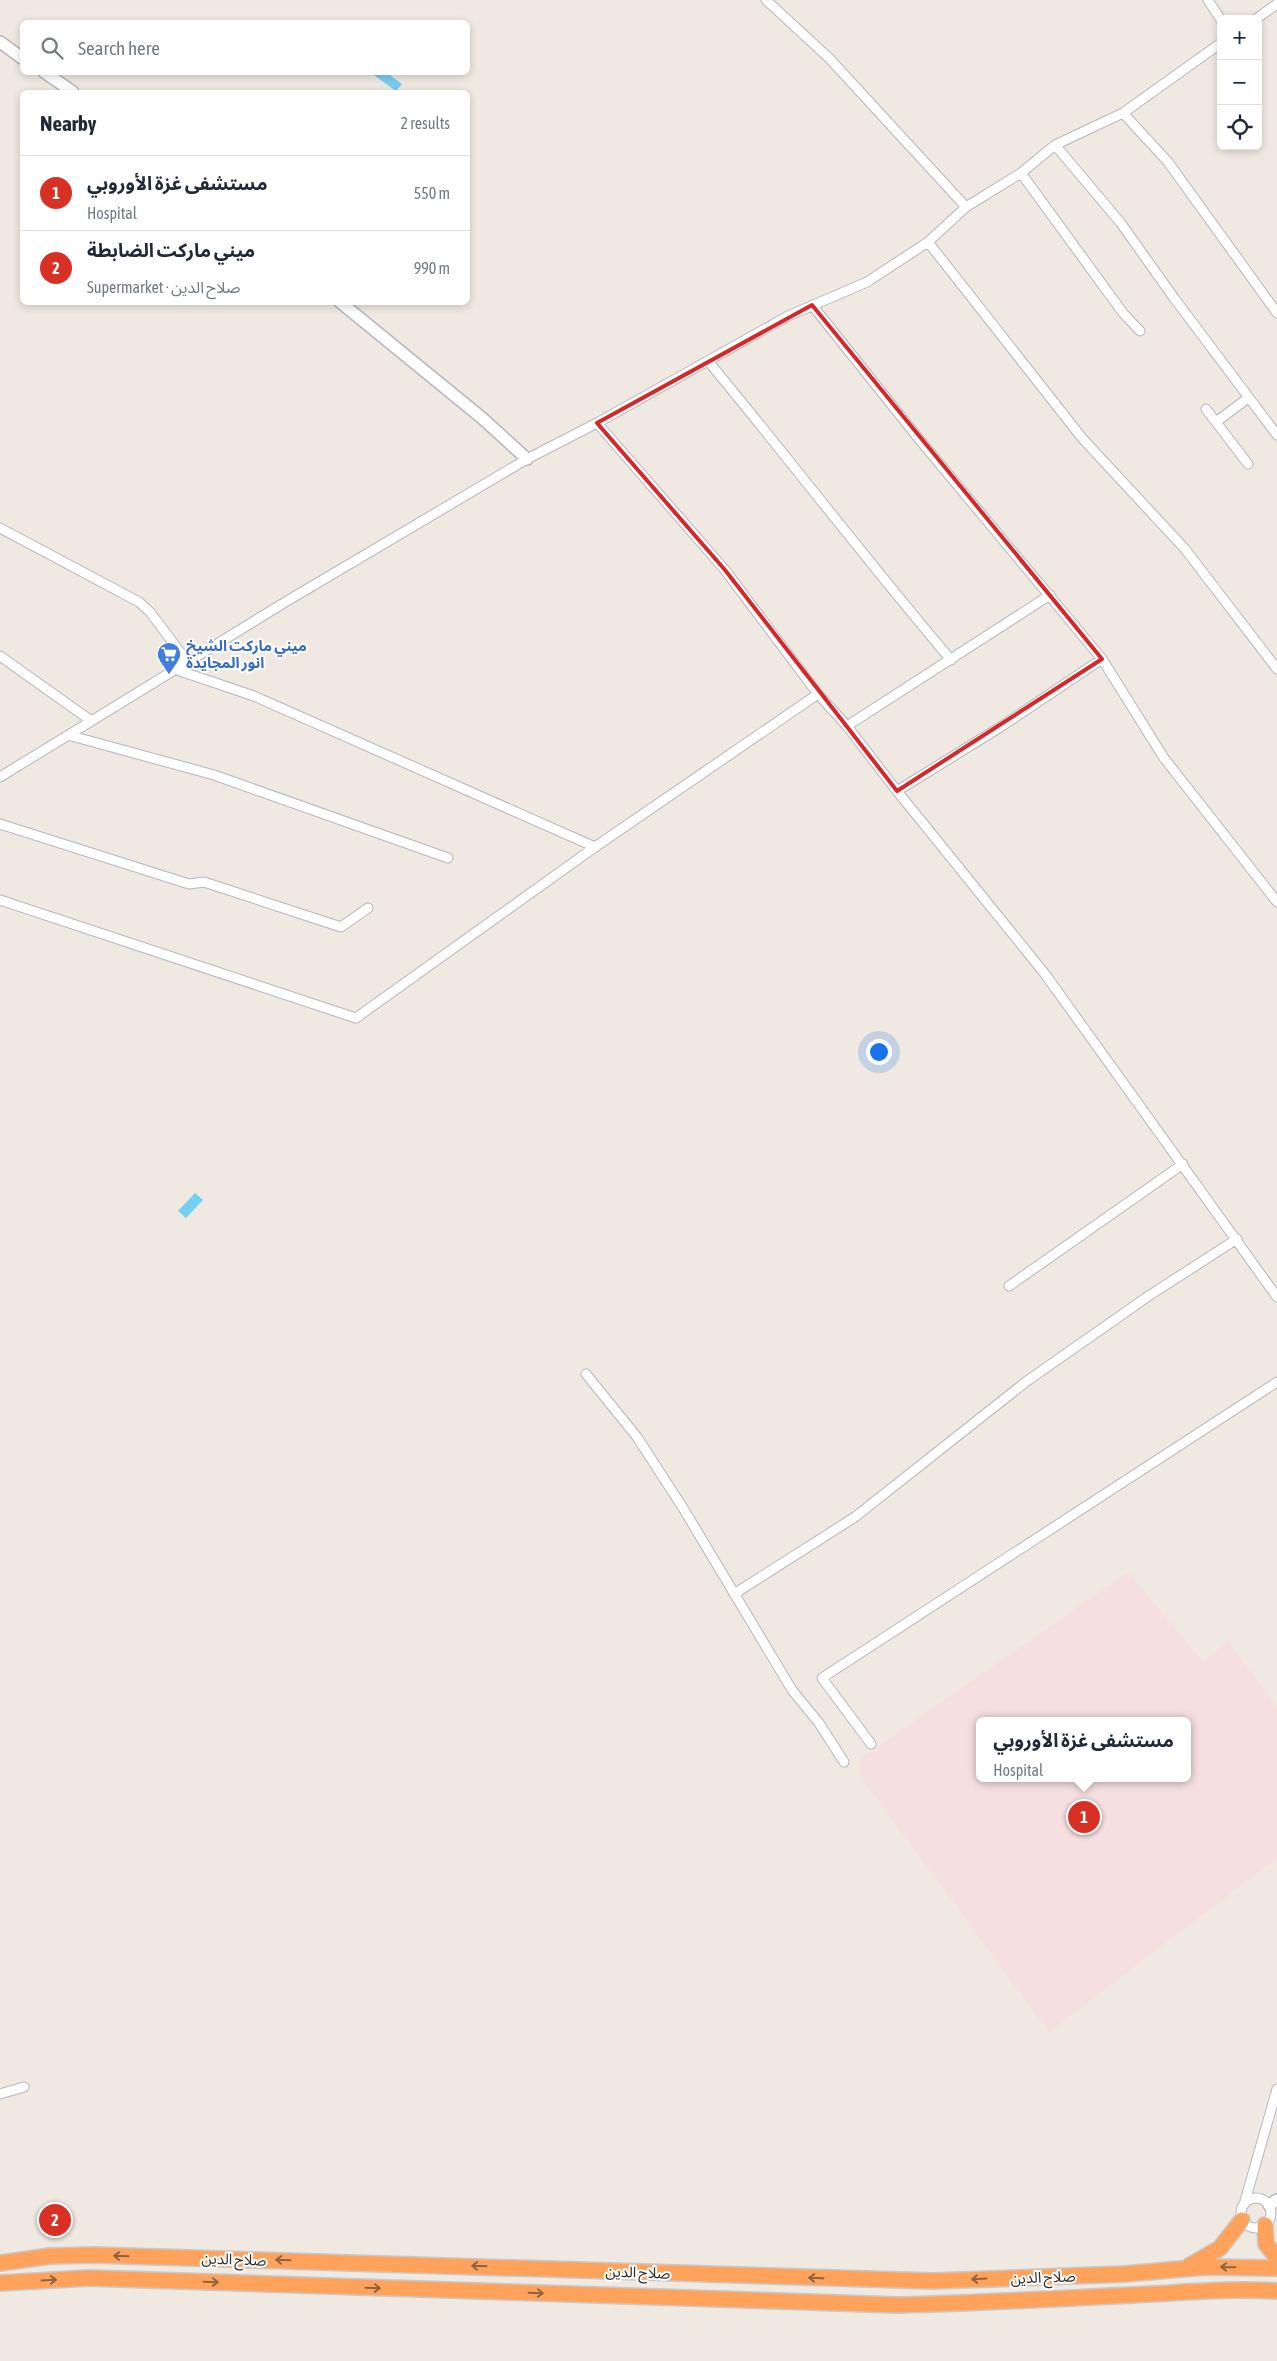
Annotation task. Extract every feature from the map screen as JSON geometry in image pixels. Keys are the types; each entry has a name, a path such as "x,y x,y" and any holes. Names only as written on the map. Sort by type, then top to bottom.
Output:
{"highway":[{"path":"1185,2268 1220,2248 1242,2220"},
{"path":"1265,2225 1266,2244 1277,2258"},
{"name":"صلاح الدين","path":"0,2263 50,2256 94,2255 933,2281 1124,2274 1185,2268 1277,2268"},
{"path":"583,2295 592,2290 595,2283 590,2270"},
{"name":"صلاح الدين","path":"0,2283 89,2278 899,2305 1000,2302 1194,2290 1277,2291"}],"street":[{"path":"766,0 829,58 966,207"},
{"path":"1208,0 1218,15"},
{"path":"1262,15 1277,4"},
{"path":"0,42 20,57"},
{"path":"0,777 90,720 177,670 287,601 527,460 598,423 788,316 867,282 928,242 966,207 1021,173 1055,145 1123,113 1217,47"},
{"path":"48,75 70,90"},
{"path":"1123,113 1168,162 1277,314"},
{"path":"1055,145 1120,222 1277,435"},
{"path":"1021,173 1123,313 1140,331"},
{"path":"928,242 1082,438 1185,549 1277,669"},
{"path":"344,305 482,418 527,460"},
{"path":"812,306 919,439 1102,659 1164,758 1277,902"},
{"path":"708,362 792,462 881,577 951,660"},
{"path":"1216,422 1248,398"},
{"path":"1206,409 1248,464"},
{"path":"598,423 725,570 818,694 847,726 1045,974 1277,1297"},
{"path":"0,528 139,602 150,612 183,656 177,670"},
{"path":"847,726 1050,595"},
{"path":"0,656 90,720"},
{"path":"897,791 1002,726 1102,659"},
{"path":"177,670 254,696 595,847"},
{"path":"0,900 356,1018 595,847 818,694"},
{"path":"68,735 214,775 448,858"},
{"path":"0,824 189,884 204,882 341,927 368,908"},
{"path":"1009,1286 1183,1164"},
{"path":"734,1594 855,1517 1026,1381 1150,1295 1237,1239"},
{"path":"586,1374 637,1437 683,1508 792,1690 820,1723 844,1762"},
{"path":"871,1744 822,1678 1277,1382"},
{"path":"0,2094 24,2087"},
{"path":"1245,2201 1259,2198 1273,2203 1270,2217 1265,2225 1255,2228 1242,2220 1240,2210 1245,2201 1277,2088"}],"highlighted area":[{"path":"812,305 1102,659 897,791 725,570 597,423"}],"shaded area":[{"path":"1128,1572 1203,1662 1227,1641 1277,1706 1277,1858 1049,2032 860,1776 860,1759"}],"water":[{"path":"374,75 390,75 402,84 395,90"},
{"path":"195,1193 203,1200 186,1218 178,1211"}],"place":[{"name":"ميني ماركت الشيخ انور المجايدة","path":"169,675"},
{"name":"مستشفى غزة الأوروبي","path":"1084,1817"},
{"name":"ميني ماركت الضابطة","path":"55,2220"}]}
